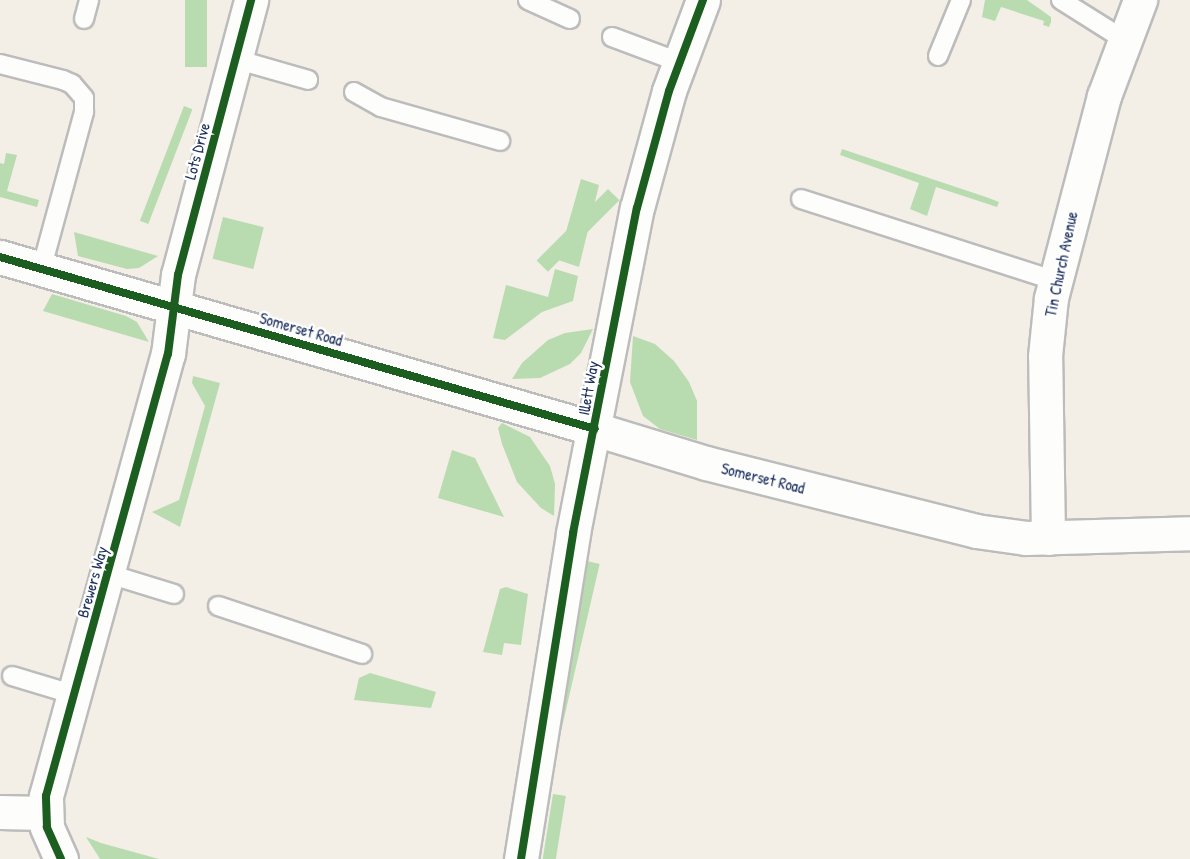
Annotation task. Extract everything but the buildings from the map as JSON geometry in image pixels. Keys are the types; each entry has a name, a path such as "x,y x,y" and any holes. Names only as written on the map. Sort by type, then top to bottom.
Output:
{"street":[{"name":"Lots Drive","path":"174,310 178,275 251,0"},
{"name":"Illett Way","path":"520,859 573,533 637,208 679,62 704,0"},
{"name":"Tin Church Avenue","path":"1048,538 1045,356 1054,280 1123,39 1140,0"},
{"name":"Somerset Road","path":"0,257 174,310 255,329 706,463 976,531 1048,538 1190,533"},
{"name":"Brewers Way","path":"61,859 51,843 44,813 168,354 174,310"},
{"path":"0,812 44,813"}],"lane":[{"path":"84,19 89,0"},
{"path":"528,0 570,19"},
{"path":"938,56 962,0"},
{"path":"1061,0 1123,39"},
{"path":"612,37 679,62"},
{"path":"235,59 308,80"},
{"path":"0,64 63,80 72,84 84,98 84,112 41,270"},
{"path":"354,92 381,108 500,141"},
{"path":"801,199 1054,280"},
{"path":"109,574 174,594"},
{"path":"218,606 362,654"},
{"path":"12,676 75,695"}],"green space":[{"path":"185,0 207,0 207,67 185,67"},
{"path":"985,0 1027,0 1051,17 1051,22 1049,27 1043,25 1044,21 1001,7 995,21 982,17"},
{"path":"184,106 192,109 148,224 140,221"},
{"path":"842,149 999,202 997,207 936,187 927,216 910,209 919,183 840,155"},
{"path":"6,153 17,155 7,191 39,200 37,207 0,197 0,163 4,164"},
{"path":"581,179 599,185 579,267 558,260"},
{"path":"608,189 619,200 548,272 537,260"},
{"path":"223,217 264,227 253,269 213,259"},
{"path":"74,232 158,256 139,268 127,269 78,256"},
{"path":"555,269 578,276 573,301 542,312 505,340 493,338 506,285 548,297"},
{"path":"52,294 126,316 137,322 149,342 43,311"},
{"path":"593,329 581,353 570,364 540,378 512,379 522,363 548,340 565,333"},
{"path":"633,336 655,344 674,361 689,382 697,401 697,440 660,429 643,416 630,382"},
{"path":"193,376 220,383 180,527 152,512 179,500 205,406 192,383"},
{"path":"502,423 530,437 550,466 555,484 554,516 541,508 517,482 502,444 498,428"},
{"path":"452,450 475,458 504,517 438,498"},
{"path":"587,561 600,564 550,777 538,774"},
{"path":"506,587 528,594 521,645 504,643 502,655 483,652 500,589"},
{"path":"370,673 436,692 431,708 354,700 359,678"},
{"path":"553,794 566,796 556,859 543,859"},
{"path":"86,837 101,843 159,859 100,859"}],"cycle path":[{"path":"61,859 47,827 46,796 168,354 178,275 251,0"},
{"path":"521,859 573,533 637,208 669,91 703,0"},
{"path":"0,257 595,429"}]}
